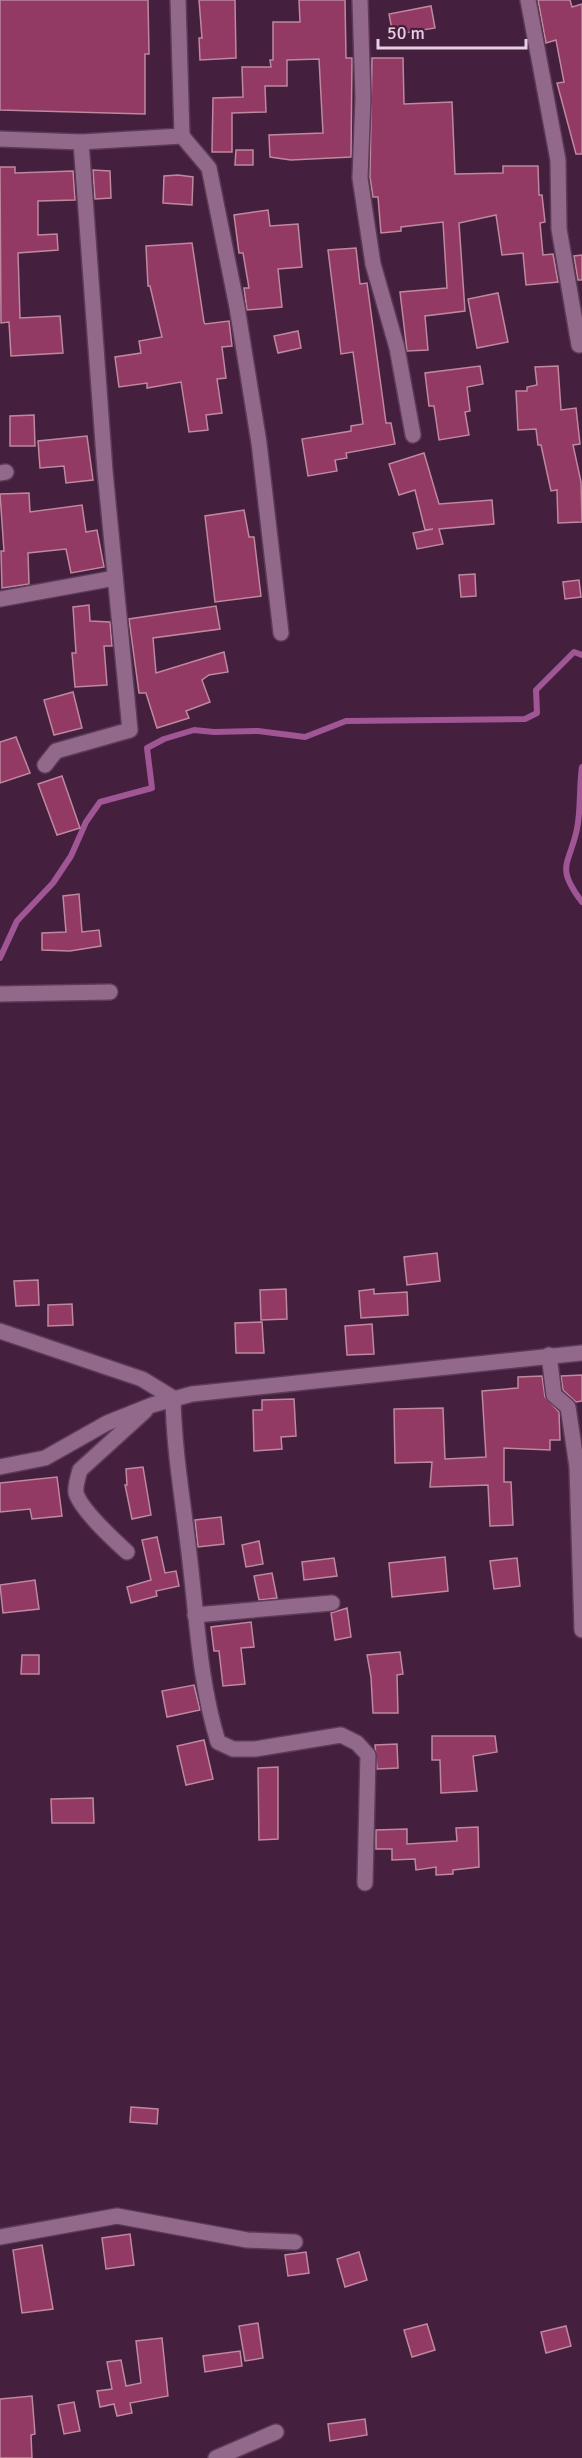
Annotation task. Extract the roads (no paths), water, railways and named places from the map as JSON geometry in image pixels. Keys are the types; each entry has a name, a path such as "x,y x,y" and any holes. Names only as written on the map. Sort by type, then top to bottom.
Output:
{"street":[{"path":"178,0 182,136 209,168 235,296 259,443 281,633"},
{"path":"360,0 363,98 360,178 373,264 397,348 413,435"},
{"path":"528,0 558,160 559,229 579,345"},
{"path":"0,139 81,142 182,136"},
{"path":"45,765 56,751 130,730 115,578 81,142"},
{"path":"0,599 115,578"},
{"path":"0,994 110,992"},
{"path":"0,1331 142,1379 173,1398"},
{"path":"0,1467 45,1458 107,1423 173,1398 246,1388 582,1353"},
{"path":"549,1355 554,1395 568,1407 577,1467 582,1630"},
{"path":"173,1398 174,1445 204,1689 219,1742 233,1749 255,1749 341,1735 357,1743 368,1755 365,1883"},
{"path":"127,1551 101,1528 76,1494 77,1481 80,1470 152,1405"},
{"path":"195,1615 332,1603"},
{"path":"0,2237 117,2216 247,2240 295,2242"},
{"path":"216,2458 276,2432"}],"waterway":[{"path":"0,958 17,921 53,883 71,856 86,822 100,802 152,788 147,748 164,739 194,730 258,731 305,737 346,721 525,719 537,713 536,690 574,652 582,655"},
{"path":"582,767 578,821 566,866 569,881 582,902"}]}
